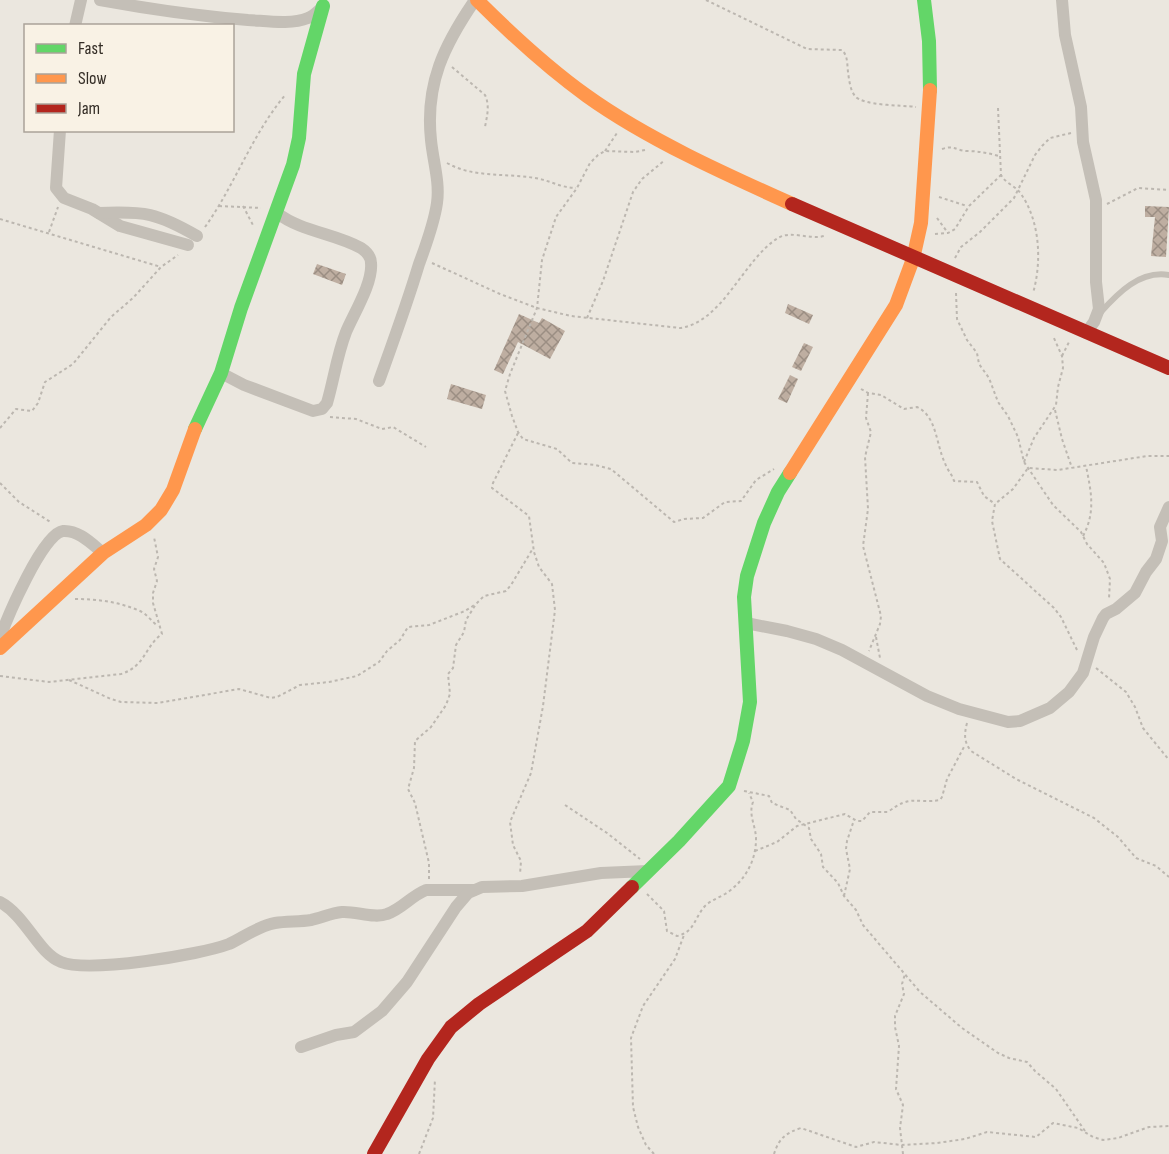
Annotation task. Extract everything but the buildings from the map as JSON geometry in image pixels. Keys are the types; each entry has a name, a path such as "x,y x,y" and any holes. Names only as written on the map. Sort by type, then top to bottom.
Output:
{"street":[{"path":"75,24 81,0"},
{"path":"100,0 157,10 270,21 308,18 316,14 324,3"},
{"path":"379,381 422,258 437,204 438,185 429,124 435,74 448,41 476,0 510,33 587,96 661,141 752,186 841,226 1169,368"},
{"path":"374,1154 428,1059 451,1027 587,930 635,885 729,786 743,741 750,702 744,597 753,552 764,523 795,464 896,305 920,232 928,145 931,69 924,0"},
{"path":"1062,0 1065,35 1081,107 1082,132 1096,209 1097,315 1086,333"},
{"path":"0,648 103,553 146,525 161,510 173,490 192,435 222,373 241,308 293,165 299,138 304,74 324,3"},
{"path":"60,132 56,176 58,193 63,198 85,205 120,226 193,241"},
{"path":"99,213 148,213 164,218 193,241"},
{"path":"222,373 244,385 313,411 322,409 327,403 340,352 366,287 372,262 364,250 335,237 293,224 277,213"},
{"path":"746,623 816,639 927,696 970,712 1008,722 1020,721 1050,708 1069,692 1083,673 1094,637 1106,614 1116,609 1135,593 1156,559 1162,541 1160,527 1169,507"},
{"path":"0,638 22,586 49,541 60,531 81,536 103,553"},
{"path":"301,1047 336,1035 354,1032 382,1011 407,982 462,898 474,890 482,886 533,885 601,873 650,868"},
{"path":"0,902 15,911 43,948 61,962 76,965 147,961 208,950 272,924 309,920 339,912 386,915 418,893 435,889 474,890"}],"lane":[{"path":"1097,315 1117,294 1136,280 1160,273 1169,275"}],"path":[{"path":"705,0 807,49 842,50 846,54 851,86 858,98 867,102 930,108"},
{"path":"442,56 485,96 488,101 485,127"},
{"path":"0,428 16,409 33,411 45,382 73,364 111,316 133,298 161,267 193,241 219,206 267,119 304,74"},
{"path":"998,108 1001,175 1008,184 1018,190"},
{"path":"605,151 624,120"},
{"path":"1082,132 1050,138 1035,155 1014,198 989,224 961,247 951,273 956,296 957,320 967,340 977,353 979,364 989,378 998,402 1008,416 1028,468 1053,505 1083,536 1109,572 1110,590 1106,614"},
{"path":"661,141 643,151 605,151 597,155 556,217 542,260 537,308 510,374 506,391 508,405 518,432 524,439 557,449 572,463 595,465 611,470 674,522 707,517 725,502 741,501 761,476 775,468 795,464"},
{"path":"928,145 940,149 952,146 962,150 976,150 999,156"},
{"path":"586,318 603,281 633,192 642,179 662,164 675,148"},
{"path":"432,153 460,170 532,177 566,188 577,188"},
{"path":"920,232 941,234 955,229 969,206 1001,175"},
{"path":"1096,209 1138,188 1169,190"},
{"path":"49,232 57,214 58,193"},
{"path":"924,194 969,206"},
{"path":"219,206 243,206 277,213"},
{"path":"243,206 254,226 266,240"},
{"path":"0,219 161,267"},
{"path":"422,258 500,294 537,308 586,318 673,328 687,327 696,323 718,304 750,263 778,238 790,235 820,237 841,226"},
{"path":"849,380 868,393 880,395 904,409 917,406 925,412 933,425 946,466 954,481 977,482 984,496 995,504"},
{"path":"865,663 881,616 863,546 868,509 865,457 871,432 866,418 868,393"},
{"path":"1055,409 1072,468"},
{"path":"313,411 328,417 356,419 382,429 393,428 426,447"},
{"path":"511,886 522,868 510,836 510,822 531,773 544,699 555,610 552,584 539,567 533,549 529,516 492,488 492,483 518,432"},
{"path":"1028,468 1058,470 1147,456 1169,456"},
{"path":"1083,536 1088,526 1092,507 1086,466"},
{"path":"1028,468 1019,482 995,504 992,521 1000,559 1054,608 1061,617 1078,652 1126,692 1143,728 1169,760"},
{"path":"0,483 19,501 60,531"},
{"path":"0,675 49,682 69,680 130,671 145,657 153,640 162,634 153,597 157,581 154,569 158,556 157,549 154,537 146,525"},
{"path":"69,680 121,702 158,703 239,689 271,698 278,697 300,685 357,676 379,662 408,627 429,625 465,611 484,596 506,591 533,549"},
{"path":"55,599 99,599 113,602 143,612 159,627"},
{"path":"435,889 429,878 429,863 415,803 408,785 414,768 415,741 436,721 449,698 451,691 448,676 454,665 456,645 464,632 466,620 476,604"},
{"path":"876,636 883,673"},
{"path":"970,712 964,736 971,751 1016,779 1094,818 1118,837 1136,858 1156,866 1169,877"},
{"path":"755,851 777,842 797,826 845,814 862,821 872,811 888,812 907,800 940,800 947,779 966,744"},
{"path":"729,786 748,793 769,796 772,803 790,810 796,819 807,825 811,839 819,848 823,867 838,883 843,896 856,910 862,925 920,993 962,1028 1004,1056 1027,1062 1056,1089 1085,1131"},
{"path":"635,885 664,911 667,931 677,936 691,930 707,904 725,894 749,869 755,851 755,828 750,810 753,802 748,793"},
{"path":"565,805 607,833 650,868"},
{"path":"843,896 849,869 847,841 854,819"},
{"path":"654,1154 646,1145 635,1114 631,1038 643,1006 675,958 684,934"},
{"path":"903,1154 900,1128 903,1105 896,1089 899,1046 894,1027 895,1016 904,994 902,984 905,974"},
{"path":"419,1154 433,1118 436,1078"},
{"path":"774,1154 776,1145 784,1136 801,1128 856,1147 874,1142 902,1145 965,1139 987,1132 1036,1137 1053,1123 1085,1131 1097,1139 1110,1140 1149,1127 1169,1126"}],"traffic: fast":[{"path":"924,0 929,41 930,90"},
{"path":"195,429 221,373 241,308 293,165 299,138 304,74 323,6"},
{"path":"632,887 679,841 729,786 743,741 750,702 744,597 747,576 764,523 778,492 790,473"}],"traffic: slow":[{"path":"477,0 544,62 610,112 687,155 792,204"},
{"path":"790,473 896,305 913,259 921,223 930,90"},
{"path":"0,648 103,553 146,525 161,510 173,490 195,429"}],"traffic: jam":[{"path":"792,204 1169,368"},
{"path":"374,1154 428,1059 451,1027 479,1004 587,931 632,887"}]}
